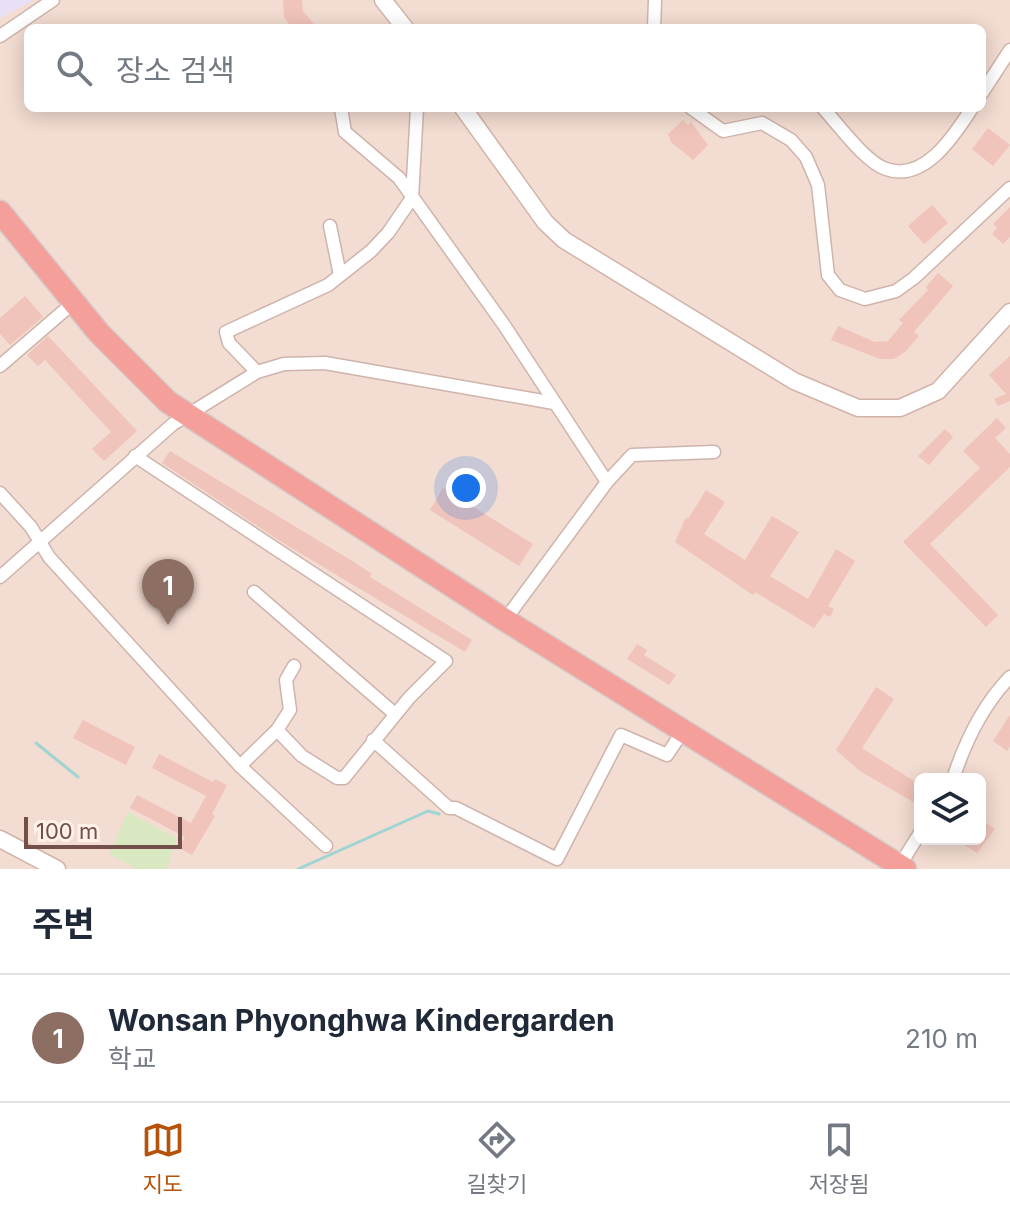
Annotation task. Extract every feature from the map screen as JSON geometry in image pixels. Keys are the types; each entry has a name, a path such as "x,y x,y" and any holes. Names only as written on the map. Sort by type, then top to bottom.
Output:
{"highway":[{"path":"0,212 73,303 153,389 188,417 505,620 902,867"}],"street":[{"path":"0,36 53,0"},
{"path":"383,0 402,24"},
{"path":"654,24 655,0"},
{"path":"986,87 1010,50"},
{"path":"342,112 345,132 379,157 399,178 504,325 607,482"},
{"path":"257,372 229,343 226,332 309,295 371,251 412,198 417,112"},
{"path":"466,112 545,222 564,240 794,381 835,401 881,410 918,403 938,391 1010,312"},
{"path":"697,112 723,131 762,123 770,125 806,157 818,185 828,275 849,295 865,299 896,291 1010,188"},
{"path":"827,112 875,163 887,170 899,171 934,157 949,143 969,112"},
{"path":"330,226 340,275"},
{"path":"0,366 73,303"},
{"path":"0,577 173,424 257,372 284,364 325,363 554,403"},
{"path":"505,620 607,482 632,455 714,452"},
{"path":"135,456 446,661 395,714 344,778 337,778 302,756 277,730"},
{"path":"0,493 40,541 49,557 240,766 326,846"},
{"path":"254,592 395,714"},
{"path":"240,766 277,730 290,710 286,680 294,666"},
{"path":"955,773 964,745 1010,677"},
{"path":"373,740 449,808 456,808 557,859 621,735 667,755 683,731"},
{"path":"0,839 57,869"},
{"path":"902,867 914,844"}],"shaded area":[{"path":"0,0 1010,0 1010,869 0,869"},
{"path":"0,0 34,0 0,18"}],"green space":[{"path":"128,812 176,838 167,869 137,869 109,854"}],"building":[{"path":"283,0 302,0 303,11 314,24 289,24 284,17"},
{"path":"683,120 688,125 691,122 708,145 693,160 671,142 668,134"},
{"path":"988,128 1010,145 993,166 972,149"},
{"path":"932,205 948,223 924,244 908,226"},
{"path":"1010,207 1010,237 1003,244 992,234 997,228 993,224"},
{"path":"938,273 953,286 914,332 919,336 894,359 880,359 831,340 838,326 875,342 888,341 903,323 899,320 928,290 926,287"},
{"path":"25,296 43,317 10,345 0,334 0,318"},
{"path":"48,336 137,431 104,461 92,449 111,432 45,360 38,366 27,355"},
{"path":"1010,356 1010,401 998,406 994,399 1006,394 989,375"},
{"path":"997,418 1006,428 995,438 1010,454 1010,467 930,544 998,615 986,627 903,542 980,468 963,451"},
{"path":"945,429 953,437 929,465 918,456"},
{"path":"170,451 354,562 372,574 370,577 472,640 465,652 280,541 162,463"},
{"path":"443,488 533,544 519,566 430,510"},
{"path":"706,490 725,502 704,534 745,560 772,516 799,532 770,576 808,599 836,549 855,561 828,606 834,609 830,617 824,614 814,628 755,592 753,595 675,542 686,517 688,519"},
{"path":"637,644 647,650 644,655 676,675 669,685 627,659"},
{"path":"876,687 894,699 862,748 914,781 914,802 860,771 836,750"},
{"path":"1010,715 1010,746 1007,751 993,741"},
{"path":"83,720 135,747 126,765 73,738"},
{"path":"159,754 213,782 215,779 227,785 212,814 215,816 192,855 179,848 185,837 130,808 137,795 191,823 206,796 152,768"},
{"path":"986,823 995,829 986,841"},
{"path":"964,845 983,845 977,853"}],"waterway":[{"path":"36,743 78,777"},
{"path":"298,869 428,811 439,814"}],"place":[{"name":"Wonsan Phyonghwa Kindergarden","path":"168,625"}]}
